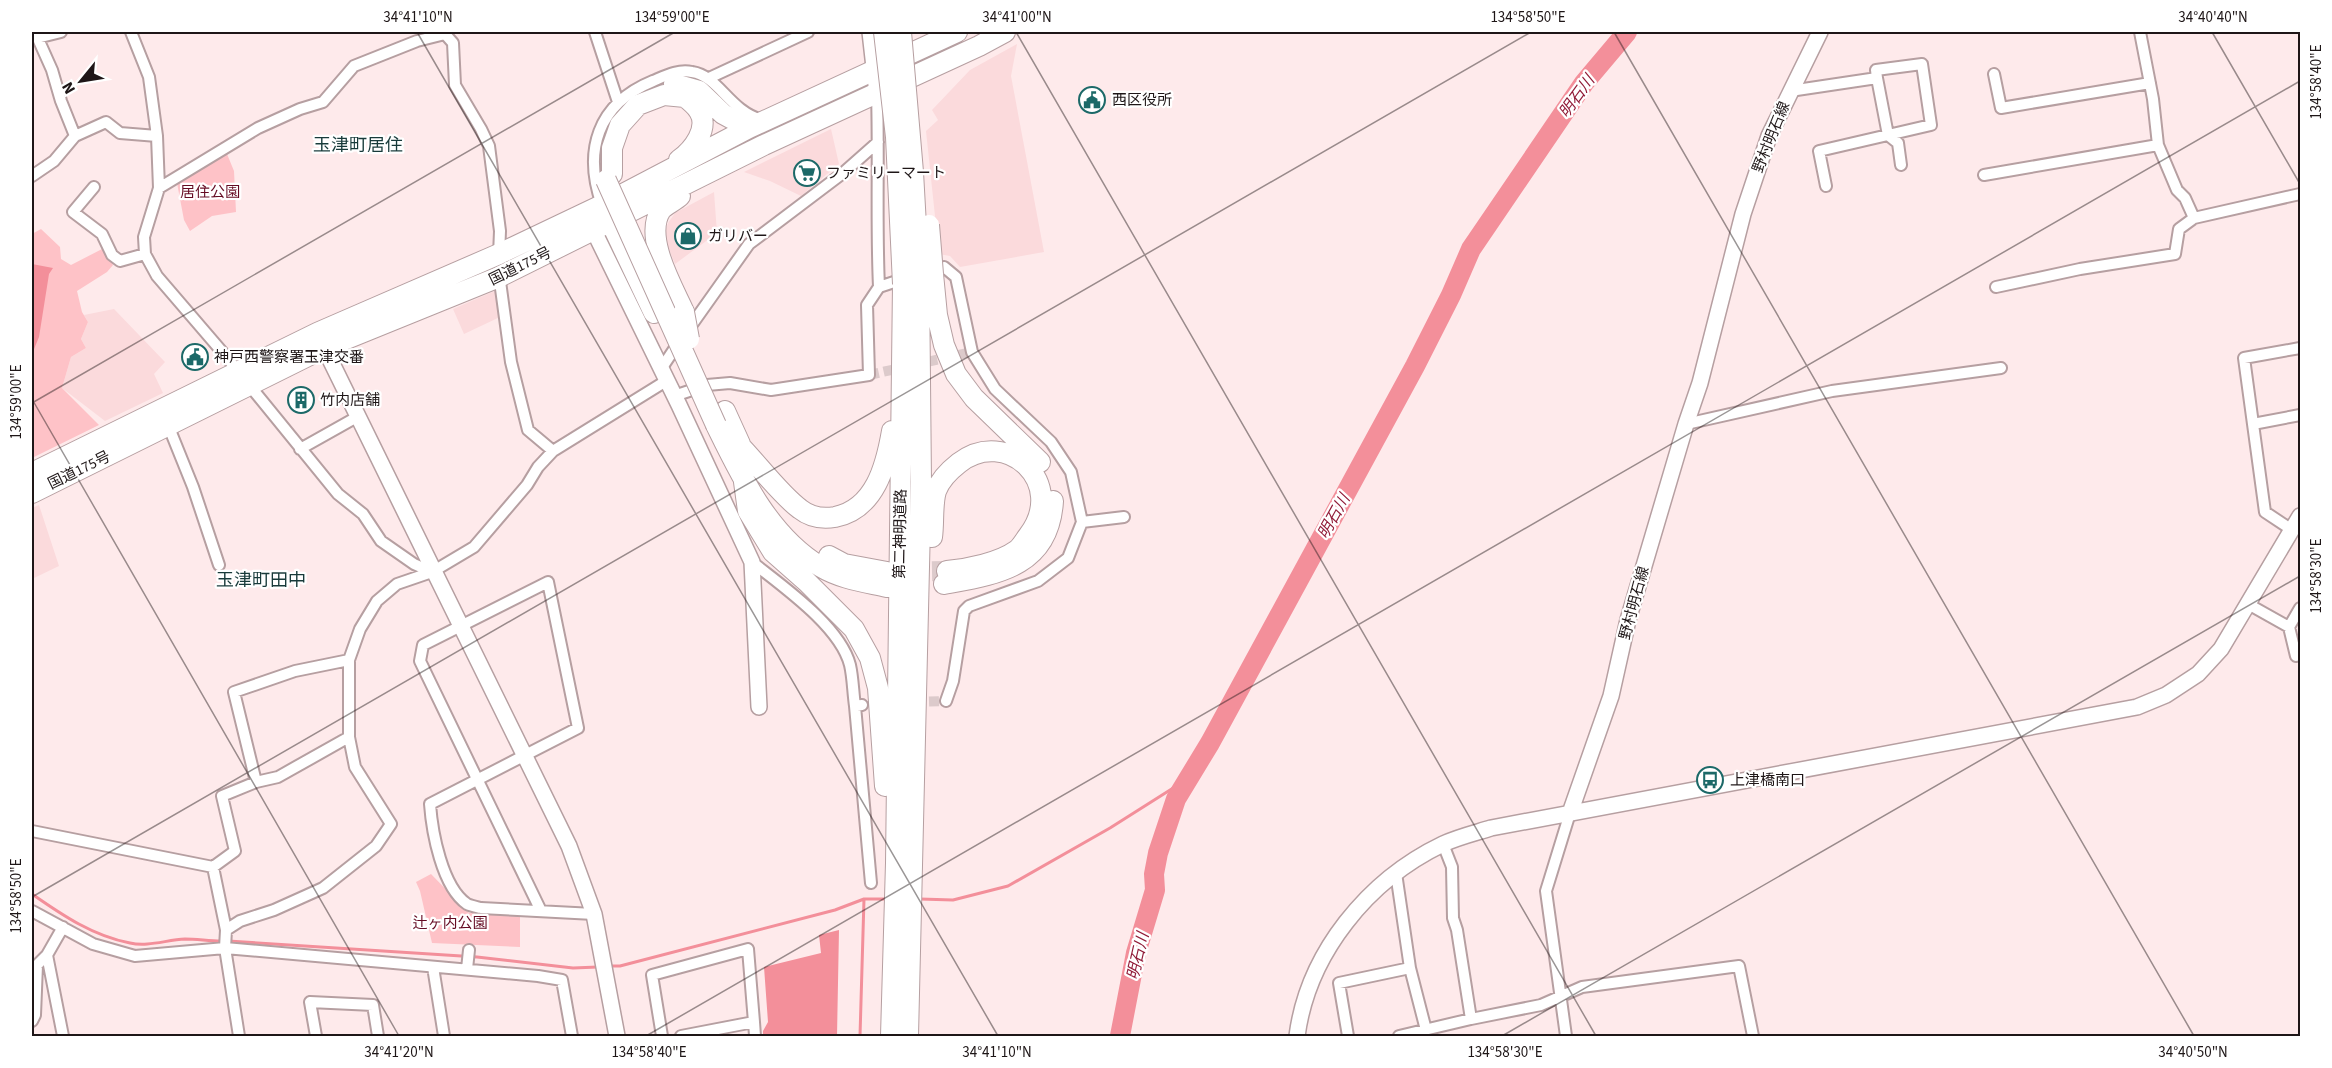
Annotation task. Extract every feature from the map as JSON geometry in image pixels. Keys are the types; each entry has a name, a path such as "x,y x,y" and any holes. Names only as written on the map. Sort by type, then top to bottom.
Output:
{"highway":[{"name":"第二神明道路","path":"884,32 896,137 919,279 921,482 919,636 894,941 901,967 891,1036"},
{"path":"901,32 923,173 919,279 937,315 944,345 956,374 974,398 1038,459 1048,476 1053,492 1049,527 1041,543 1029,557 996,573 946,578 1017,550 1034,529 1042,506 1041,492 1034,474 1013,455 988,450 969,455 945,476 936,491 929,601 919,636"},
{"name":"国道175号","path":"321,341 499,277 598,218 632,191 749,128 957,32"},
{"name":"国道175号","path":"32,473 244,378 500,254 697,180 764,145 1005,32"},
{"path":"685,358 602,160 609,125 619,110 633,97 672,83 699,91 723,114 749,128"},
{"path":"632,191 648,177 681,158 694,146 703,126 700,112 686,97 664,96 638,105 618,132 612,148 609,177 689,339 744,482 748,511 773,552 854,629 870,658 878,688 885,773 885,819 899,863"},
{"path":"689,339 684,312 659,255 655,230 661,210 697,180"},
{"path":"598,218 654,313 685,358 721,418 743,449 801,510 823,519 847,514 871,495 887,460 893,424 902,406"},
{"name":"第二神明道路","path":"908,1036 901,967 899,863 902,406 919,279"},
{"name":"国道175号","path":"32,493 168,425 244,378"},
{"path":"743,449 755,478 773,506 794,532 816,550 844,564 887,580 852,580 822,568 789,543 744,482"}],"street":[{"path":"61,32 36,35 52,69 75,136"},
{"path":"131,32 149,77 157,136 159,188 144,237 145,254 157,276 338,494 363,514 381,541 414,564 432,572"},
{"path":"595,32 618,102"},
{"path":"709,78 808,32"},
{"path":"674,396 707,385 730,382 771,390 869,375 867,305 879,287 876,224 877,93 870,32"},
{"name":"野村明石線","path":"1570,813 1611,696 1628,620 1700,383 1743,214 1769,136 1820,32"},
{"path":"2140,32 2150,83 2158,145 2177,190 2185,198 2194,218"},
{"path":"159,188 258,128 300,109 323,102 354,66 415,36 445,34 453,43 455,85 489,146 500,231 499,277 511,362 528,430 553,451"},
{"path":"1827,186 1819,151 1888,135 1931,125 1922,64 1876,70 1888,135 1898,143 1901,165"},
{"path":"759,706 752,562 664,375 598,218 594,153 606,114 618,102 648,83 675,72 692,72 709,78 729,102 749,116 768,121"},
{"path":"1994,74 2001,108 2150,83"},
{"path":"1790,91 1877,78"},
{"path":"32,176 54,161 75,136 106,122 120,133 157,136"},
{"path":"226,930 240,921 274,910 323,888 376,846 391,824 355,767 349,736 349,660 360,629 377,601 397,584 432,572 474,547 553,451 664,375 749,244 843,173 878,142"},
{"path":"1984,175 2158,145"},
{"path":"94,188 73,212 102,234 112,255 120,261 145,254"},
{"path":"1996,287 2080,269 2175,254 2179,229 2194,218 2301,194"},
{"path":"879,287 944,267 956,277 972,352 995,389 1051,442 1071,472 1082,522 1068,558 1038,581 969,606 964,611 953,681 946,701"},
{"path":"321,341 432,572 569,846 594,914 617,1036"},
{"path":"2292,530 2265,512 2244,358 2301,348"},
{"path":"1686,424 1832,391 2001,368"},
{"path":"2253,424 2301,416"},
{"path":"300,449 357,417"},
{"path":"168,425 194,487 219,565"},
{"path":"1297,1036 1299,1020 1309,987 1323,957 1357,908 1396,873 1443,844 1491,828 2137,707 2166,695 2198,674 2221,649 2301,516"},
{"path":"1082,522 1124,517"},
{"path":"752,562 816,614 833,634 849,663 859,705 871,883"},
{"path":"541,911 479,780 420,662 423,645 548,582 578,728 479,780 430,804 432,832 447,880 467,904 481,908 594,914"},
{"path":"2248,604 2289,627"},
{"path":"2301,608 2289,627 2296,656 2301,655"},
{"path":"256,782 234,692 295,671 349,660"},
{"path":"32,831 213,867 235,852 222,796 256,782 278,777 349,736"},
{"path":"1566,1036 1546,891 1570,813"},
{"path":"1443,844 1452,867 1453,918 1457,930 1471,1019"},
{"path":"213,867 226,930 225,948 239,1036"},
{"path":"1396,873 1410,968 1426,1030"},
{"path":"32,911 93,944 135,956 225,948 467,969 562,980 572,1036"},
{"path":"32,1021 35,1015 37,965 47,955 63,927"},
{"path":"662,1036 652,975 748,949 755,1036"},
{"path":"467,969 469,950"},
{"path":"47,955 63,1036"},
{"path":"1400,1036 1426,1030 1445,1031 1471,1019 1541,1005 1582,987 1739,966 1753,1036"},
{"path":"433,967 444,1036"},
{"path":"1348,1036 1339,984 1410,968"},
{"path":"316,1036 310,1002 373,1005 378,1036"},
{"path":"681,1036 754,1022"}],"shaded area":[{"path":"1017,44 1011,76 1044,252 960,267 950,256 939,254 926,131 938,120 932,110 970,70"},
{"path":"831,129 839,164 801,196 744,172"},
{"path":"714,192 717,233 675,264 665,233 668,223 675,213"},
{"path":"32,264 53,268 49,274 39,337 32,354"},
{"path":"497,290 500,317 464,334 453,309"},
{"path":"114,309 165,362 154,374 163,393 105,421 62,388 71,357 86,348 81,339 88,322 84,315"},
{"path":"39,505 59,566 32,579 32,508"},
{"path":"839,930 837,1036 763,1036 768,1022 764,967 821,953 819,935"}],"green space":[{"name":"居住公園","path":"227,154 234,171 236,212 212,216 190,231 184,220 177,183"},
{"path":"41,229 60,247 61,259 71,265 104,248 113,265 107,272 77,291 82,312 88,322 81,339 86,348 71,357 62,388 99,425 32,458 32,234"},
{"name":"辻ヶ内公園","path":"431,874 469,913 520,915 520,947 432,943 416,882"}],"waterway":[{"name":"明石川","path":"1120,1036 1136,953 1155,890 1154,874 1158,853 1176,799 1210,743 1415,366 1451,295 1471,249 1584,83 1627,32"},
{"path":"920,899 953,900 1008,886 1110,828 1189,778"},
{"path":"32,894 78,924 116,940 144,944 185,939 221,941"},
{"path":"608,966 620,966 835,910 864,899 889,899"},
{"path":"860,1036 864,899"},
{"path":"228,941 477,957 573,968 598,967"}],"tunnel":[{"path":"869,375 972,352"},
{"path":"902,572 947,571"},
{"path":"914,702 946,701"}],"place":[{"name":"西区役所","path":"1092,100"},
{"name":"ファミリーマート","path":"807,173"},
{"name":"ガリバー","path":"688,236"},
{"name":"神戸西警察署玉津交番","path":"195,357"},
{"name":"竹内店舗","path":"301,400"},
{"name":"上津橋南口","path":"1710,780"}],"district":[{"name":"玉津町居住","path":"358,145"},
{"name":"玉津町田中","path":"261,580"}]}
